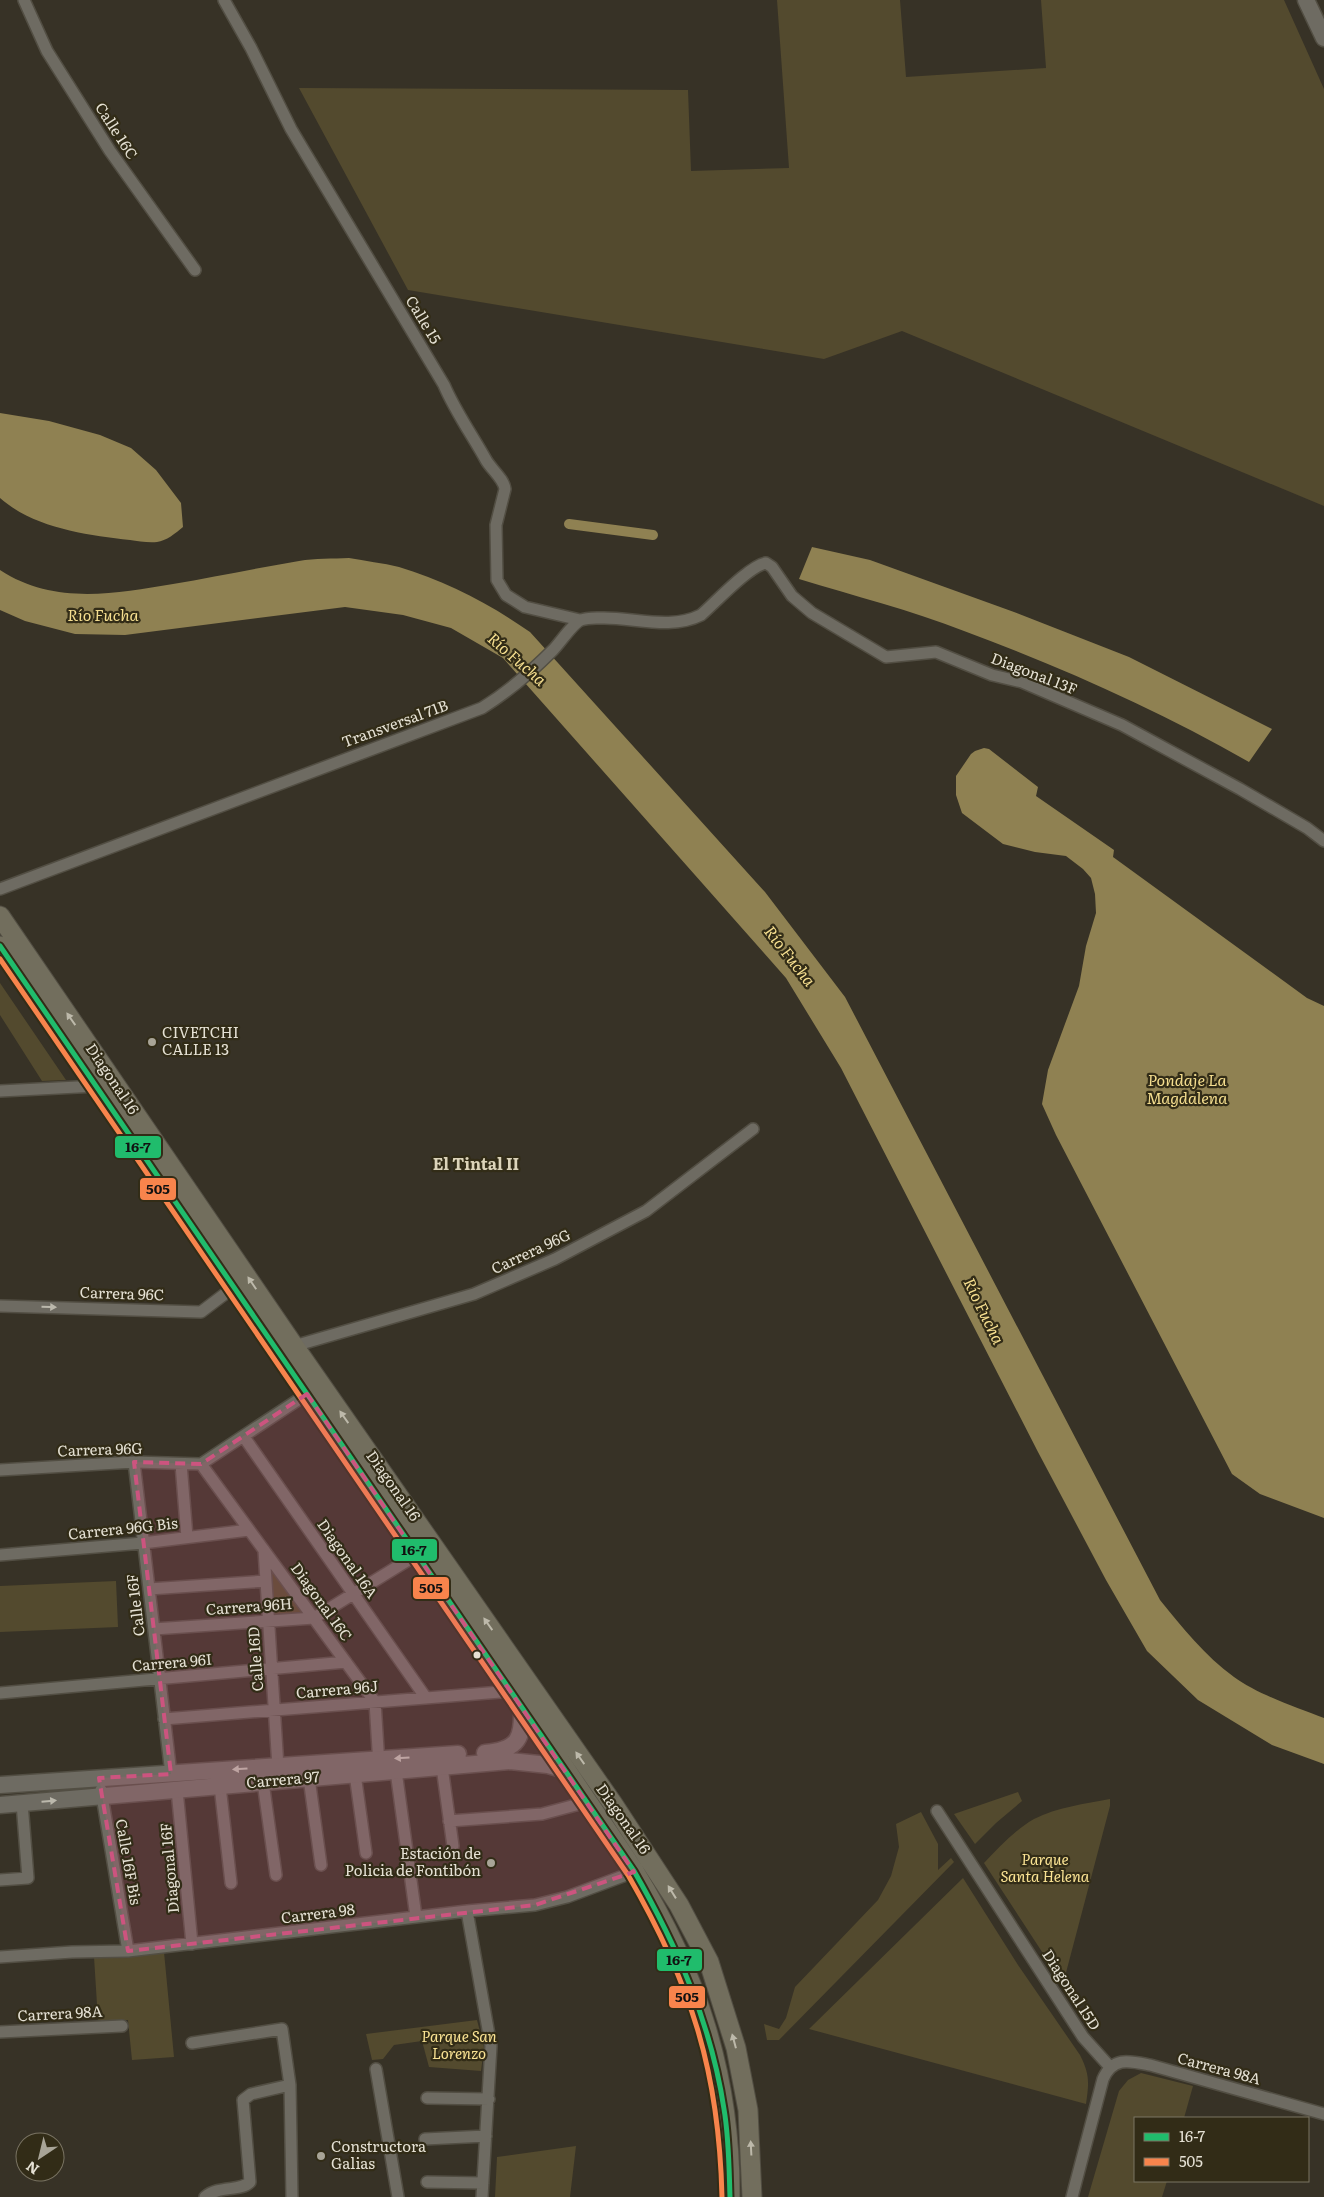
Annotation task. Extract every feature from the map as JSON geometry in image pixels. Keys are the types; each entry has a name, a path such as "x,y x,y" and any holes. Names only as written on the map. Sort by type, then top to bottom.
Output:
{"main road":[{"name":"Diagonal 16","path":"0,916 294,1346 660,1873 709,1962 736,2048 748,2110 752,2197"},
{"name":"Diagonal 16","path":"0,946 512,1691 634,1872 674,1944 704,2016 714,2054 725,2111 730,2197"}],"street":[{"name":"Calle 16C","path":"24,0 47,51 110,150 195,270"},
{"name":"Calle 15","path":"224,0 251,48 291,129 444,384 452,404 486,461 504,484 505,489 496,525 497,580 506,595 525,607 580,620"},
{"path":"1306,0 1324,38"},
{"name":"Diagonal 13F","path":"580,620 624,618 657,623 693,619 701,615 750,571 760,564 766,563 772,567 792,596 812,613 886,657 936,652 992,675 1022,682 1122,725 1240,789 1307,828 1324,841"},
{"name":"Transversal 71B","path":"0,889 482,708 505,694 554,650 580,620"},
{"path":"0,1091 97,1086"},
{"name":"Carrera 96G","path":"294,1346 474,1294 555,1259 646,1211 753,1129"},
{"name":"Carrera 96C","path":"0,1306 201,1312 234,1287"},
{"path":"201,1464 308,1394"},
{"name":"Diagonal 16A","path":"244,1437 426,1698"},
{"name":"Carrera 96G","path":"0,1470 134,1462 201,1464"},
{"name":"Calle 16F","path":"134,1462 171,1774"},
{"path":"181,1464 187,1537"},
{"name":"Diagonal 16C","path":"201,1464 376,1702"},
{"name":"Carrera 96G Bis","path":"0,1554 143,1543 249,1530"},
{"name":"Calle 16D","path":"264,1550 278,1767"},
{"name":"Carrera 96H","path":"154,1629 314,1618 418,1554"},
{"path":"149,1588 266,1581"},
{"name":"Carrera 96I","path":"0,1693 346,1662"},
{"name":"Carrera 96J","path":"164,1719 512,1691"},
{"path":"376,1702 385,1768 416,1917"},
{"name":"Carrera 97","path":"0,1805 355,1774 505,1751 519,1736 522,1707"},
{"name":"Carrera 97","path":"0,1785 278,1767 442,1767 521,1761 566,1770"},
{"path":"442,1767 454,1846"},
{"path":"355,1774 366,1853"},
{"name":"Calle 16F Bis","path":"99,1778 128,1950"},
{"path":"309,1778 321,1865"},
{"path":"263,1782 276,1875"},
{"path":"220,1786 231,1883"},
{"name":"Diagonal 16F","path":"177,1790 192,1944"},
{"path":"450,1821 542,1814 587,1802"},
{"path":"0,1880 28,1878 22,1803"},
{"name":"Diagonal 15D","path":"937,1811 1083,2037 1110,2067"},
{"name":"Carrera 98","path":"0,1958 192,1944 541,1904 567,1897 634,1872"},
{"path":"467,1911 491,2046 482,2197"},
{"name":"Carrera 98A","path":"0,2032 122,2026"},
{"path":"192,2043 282,2029 290,2086 292,2197"},
{"name":"Carrera 98A","path":"1110,2067 1118,2063 1133,2062 1323,2113"},
{"path":"1072,2197 1103,2079 1110,2067"},
{"path":"376,2069 398,2197"},
{"path":"206,2197 220,2189 246,2186 250,2182 243,2100 251,2094 290,2086"},
{"path":"427,2098 489,2099"},
{"path":"426,2139 486,2136"},
{"path":"427,2182 483,2183"}],"highlighted area":[{"path":"307,1394 634,1872 535,1905 128,1951 99,1778 171,1774 134,1462 201,1464"}],"green space":[{"path":"777,0 900,0 906,77 1046,68 1041,0 1284,0 1324,89 1324,506 902,331 824,359 408,290 299,88 688,90 691,171 789,168"},
{"path":"0,983 66,1080 42,1081 0,1015"},
{"path":"267,1561 305,1615 269,1616"},
{"path":"116,1581 118,1627 0,1632 0,1586"},
{"path":"1018,1792 1022,1801 975,1844 954,1814"},
{"name":"Parque Santa Helena","path":"1110,1799 1110,1806 1063,1984 984,1863 1001,1845 1034,1819 1081,1804"},
{"path":"921,1812 938,1844 938,1870 951,1858 954,1862 779,2040 767,2040 764,2024 779,2029 786,2018 795,1987 878,1900 891,1876 899,1847 896,1824"},
{"path":"963,1878 1018,1965 1080,2055 1086,2068 1088,2079 1086,2104 809,2029"},
{"path":"164,1952 174,2057 132,2060 128,2020 98,2020 94,1957"},
{"name":"Parque San Lorenzo","path":"477,2020 484,2047 481,2071 429,2067 422,2041 394,2045 383,2059 372,2060 366,2034"},
{"path":"1141,2073 1193,2086 1184,2117 1134,2117 1134,2182 1167,2182 1162,2197 1088,2197 1119,2091 1128,2080"},
{"path":"576,2146 570,2197 495,2197 497,2157"}],"water":[{"path":"0,413 49,421 100,435 131,448 156,470 181,503 183,527 164,540 143,542 96,536 61,528 28,517 0,498"},
{"path":"812,547 870,560 1014,612 1129,657 1272,729 1249,762 1145,707 1038,660 924,616 799,579"},
{"name":"Río Fucha","path":"349,558 399,567 434,579 483,603 530,632 765,892 845,997 1160,1600 1204,1651 1234,1677 1265,1695 1324,1718 1324,1764 1272,1745 1198,1700 1147,1651 1106,1580 1038,1452 841,1068 786,978 503,658 451,628 403,615 345,607 125,635 75,634 25,621 0,610 0,570 20,581 41,588 84,594 151,588 305,560"},
{"name":"Pondaje La Magdalena","path":"984,748 989,749 1038,787 1036,796 1114,850 1113,857 1307,998 1324,1006 1324,1518 1260,1494 1232,1474 1056,1135 1042,1104 1048,1070 1079,986 1086,946 1096,913 1095,894 1091,878 1066,856 1035,852 1003,844 962,813 956,795 956,776 971,754"}],"waterway":[{"path":"569,524 653,535"}],"transit line":[{"name":"16-7","path":"0,946 634,1871 678,1957 701,2016 710,2046 726,2120 730,2197"},
{"name":"505","path":"0,959 628,1875 669,1953 698,2029 708,2068 715,2108 720,2151 722,2197"}],"place":[{"name":"CIVETCHI CALLE 13","path":"152,1042"},
{"name":"Estación de Policia de Fontibón","path":"491,1863"},
{"name":"Constructora Galias","path":"321,2156"}],"district":[{"name":"El Tintal II","path":"476,1164"}]}
